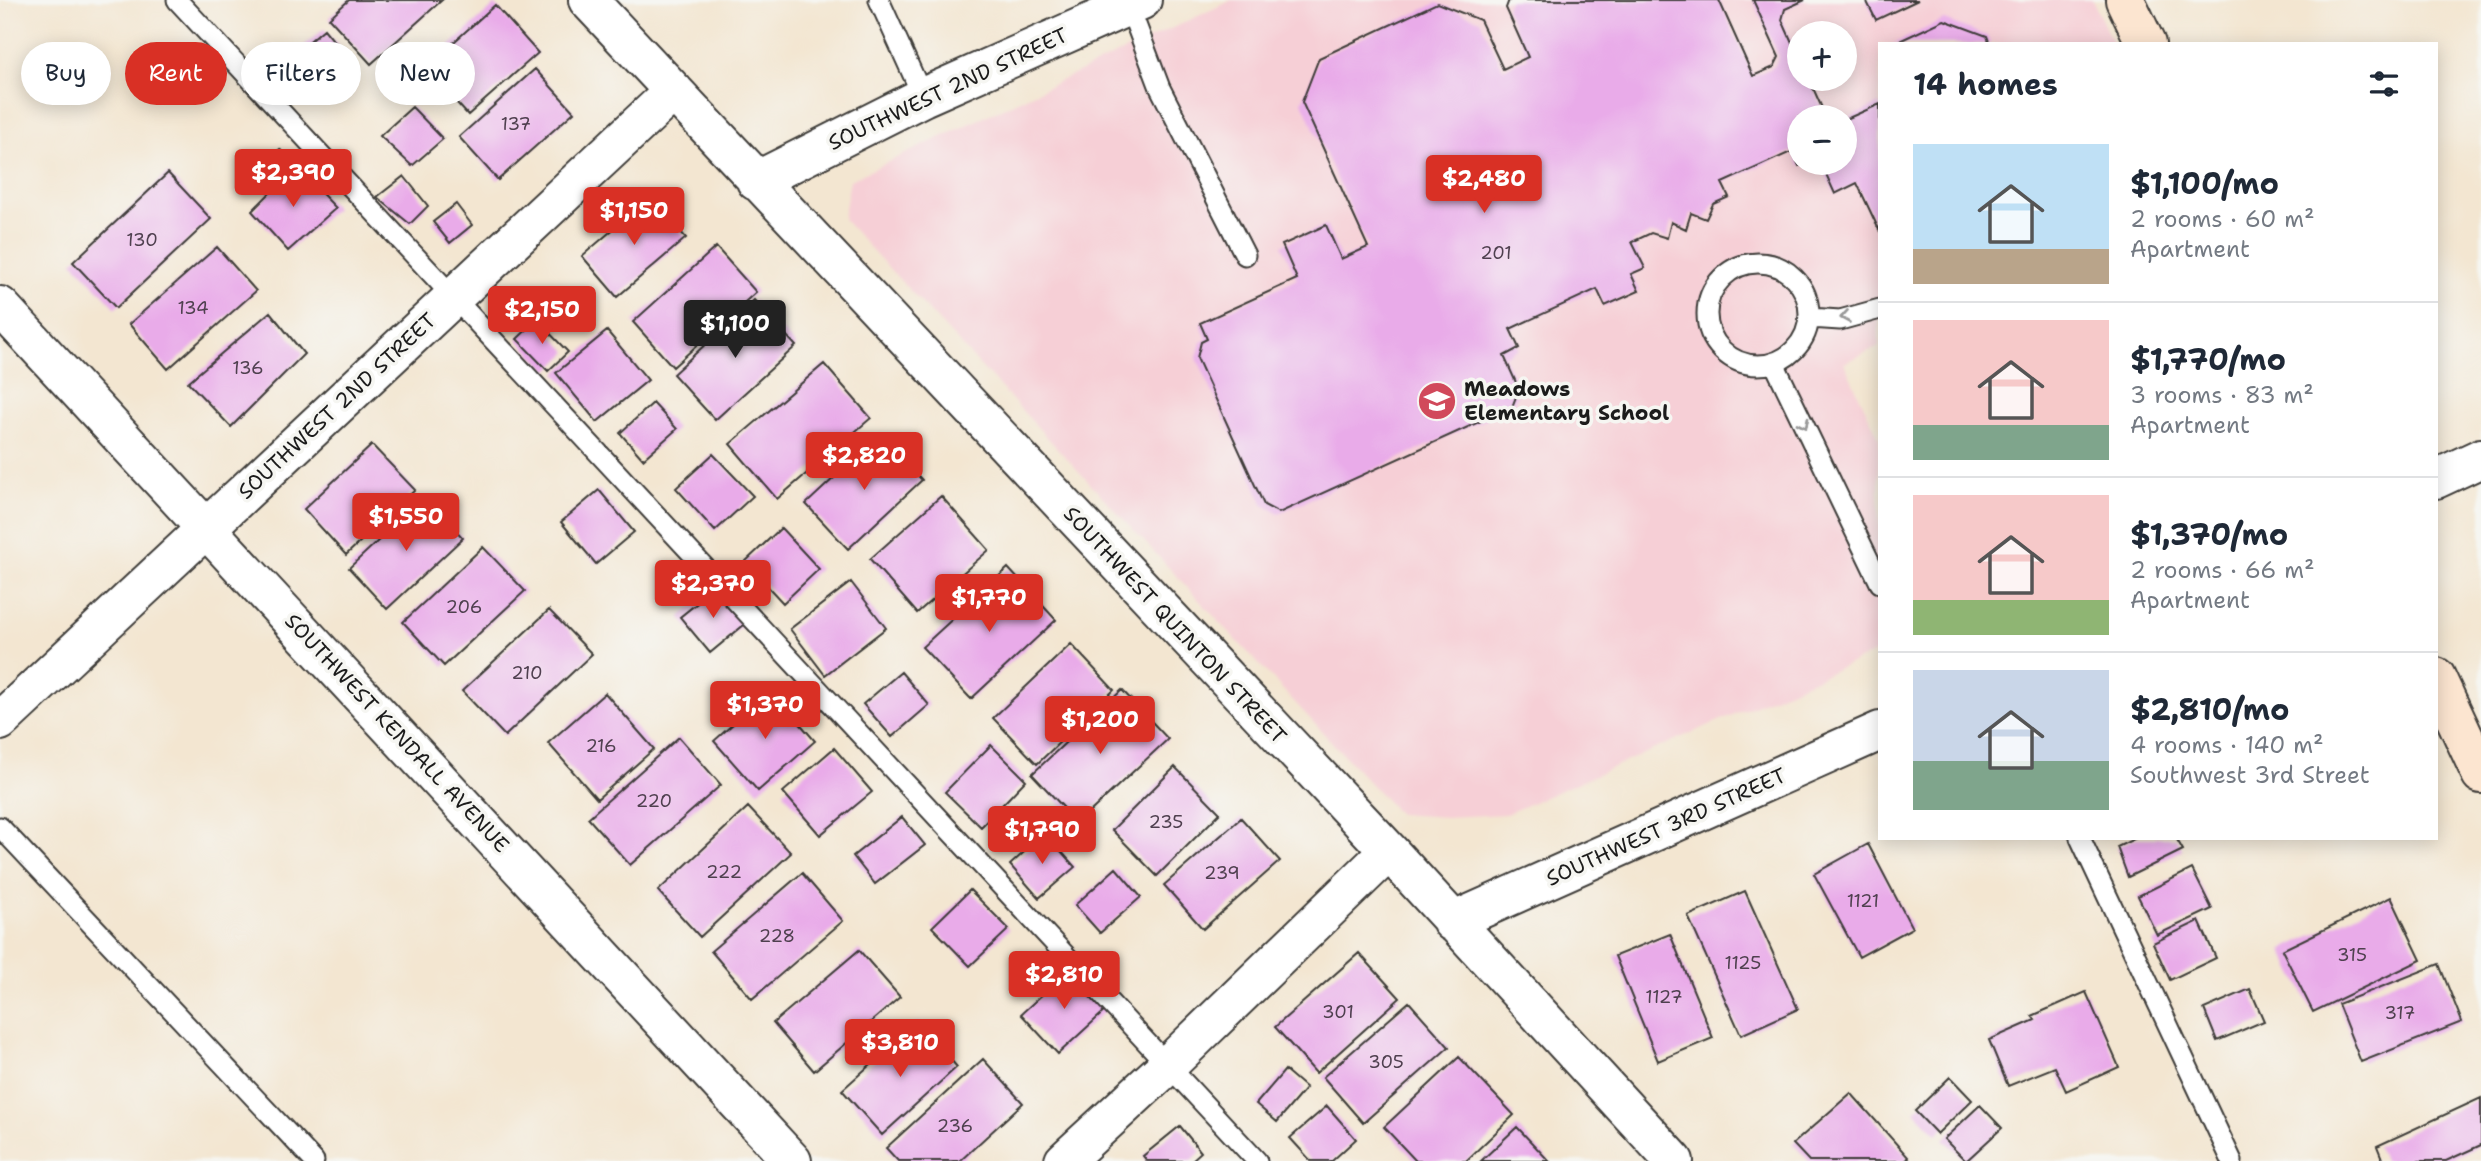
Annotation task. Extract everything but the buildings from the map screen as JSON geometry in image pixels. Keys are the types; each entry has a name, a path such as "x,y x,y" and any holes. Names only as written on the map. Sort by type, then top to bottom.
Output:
{"street":[{"name":"SOUTHWEST QUINTON STREET","path":"588,0 1389,851 1674,1161"},
{"path":"2125,0 2145,42"},
{"name":"SOUTHWEST 2ND STREET","path":"756,181 923,97 1136,3"},
{"name":"SOUTHWEST 2ND STREET","path":"0,721 674,91"},
{"name":"SOUTHWEST KENDALL AVENUE","path":"0,306 792,1161"},
{"path":"2438,478 2481,458"},
{"path":"2438,681 2481,774"},
{"name":"SOUTHWEST 3RD STREET","path":"1452,922 1878,733"},
{"path":"1064,1161 1168,1065 1389,851"}],"lane":[{"path":"177,0 1257,1161"},
{"path":"879,0 923,97"},
{"path":"1136,3 1160,88 1245,255"},
{"path":"1755,263 1773,265 1788,272 1800,285 1808,300 1810,318 1805,335 1796,349 1774,363 1750,366 1734,361 1721,351 1711,337 1707,304 1713,288 1724,275 1738,267 1755,263"},
{"path":"1810,318 1840,320 1878,310"},
{"path":"1774,363 1878,579"},
{"path":"0,827 314,1161"},
{"path":"2081,840 2232,1161"}],"shaded area":[{"name":"Meadows Elementary School","path":"1232,0 2092,0 2112,42 1878,42 1878,346 1844,363 1878,436 1878,651 1506,814 1446,817 1399,814 843,219 850,180"}],"place":[{"name":"Meadows Elementary School","path":"1437,401"}]}
